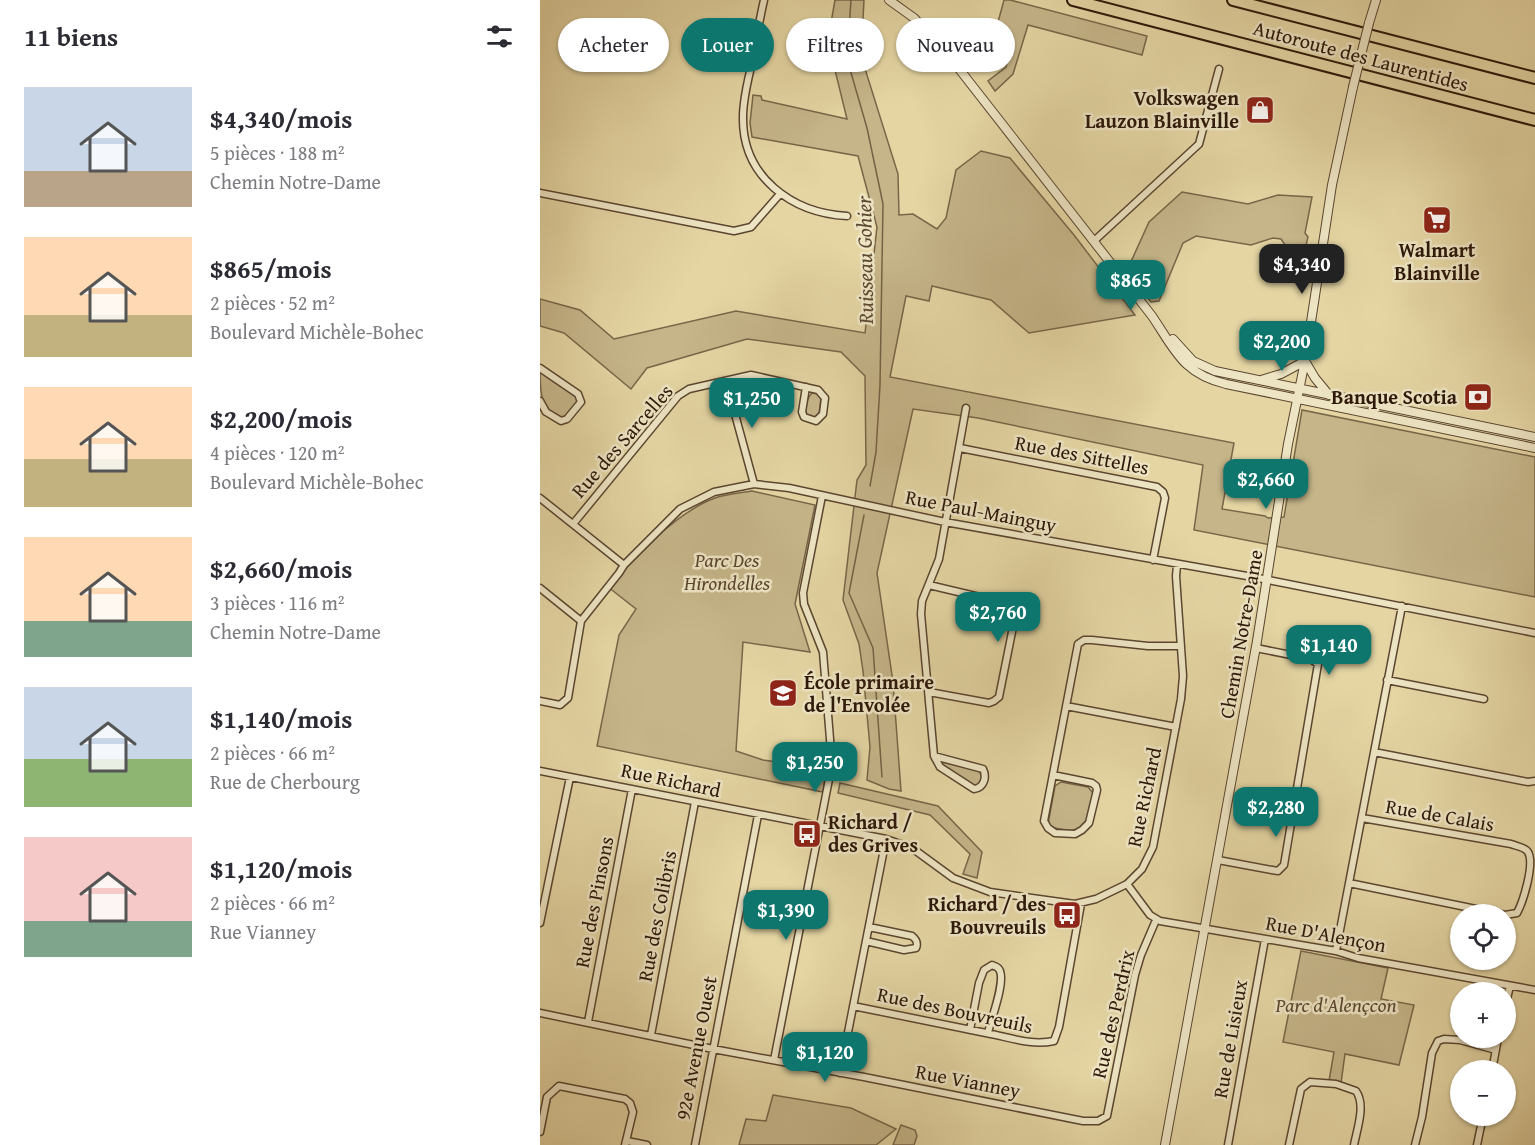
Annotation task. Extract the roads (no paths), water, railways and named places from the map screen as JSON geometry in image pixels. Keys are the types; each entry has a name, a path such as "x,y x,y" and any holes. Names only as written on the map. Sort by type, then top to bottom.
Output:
{"highway":[{"name":"Autoroute des Laurentides","path":"1073,0 1535,120"},
{"name":"Autoroute des Laurentides","path":"1233,0 1535,78"}],"street":[{"path":"764,0 744,99 743,122 747,145 764,177 791,202 811,210 848,216"},
{"path":"889,0 914,18 944,50 1152,316 1182,360 1199,375 1297,399 1535,448"},
{"name":"Chemin Notre-Dame","path":"1165,1145 1268,581 1288,444 1305,361 1332,185 1375,0"},
{"path":"1094,241 1199,144 1219,69"},
{"path":"540,193 732,231 751,227 780,194"},
{"path":"1152,316 1184,352 1197,363 1215,371 1535,437"},
{"path":"1260,381 1281,375 1305,361 1315,378 1329,394"},
{"path":"540,368 578,394 581,402 567,419 561,421 546,412 540,401"},
{"name":"Rue des Sarcelles","path":"573,524 678,396 689,389 751,375 806,387"},
{"path":"726,381 754,484"},
{"path":"806,387 818,390 825,398 823,414 816,422 804,417 802,412 806,387"},
{"path":"934,756 983,769 985,774 983,784 978,789 974,789 940,767 934,756 921,614 922,602 939,559 966,408"},
{"name":"Rue des Sittelles","path":"960,448 1157,487 1163,492 1165,498 1153,560"},
{"name":"Rue Paul-Mainguy","path":"540,701 560,705 568,699 581,621 624,565 680,509 714,492 754,484 789,488 945,522 1402,606 1535,633"},
{"path":"774,1060 832,764 823,652 806,611 803,593 822,496"},
{"path":"540,498 624,565"},
{"name":"Rue Richard","path":"540,771 886,839 912,848 953,878 990,892 1067,904 1081,904 1127,884 1140,871 1152,851 1176,727 1183,676 1177,565"},
{"path":"929,585 1009,604 1015,617 999,697 989,703 929,692"},
{"path":"540,588 581,621"},
{"path":"1336,951 1402,606"},
{"path":"1053,775 1092,783 1096,786 1089,823 1074,834 1055,833 1044,821 1078,644 1084,640 1148,646 1181,646"},
{"path":"1218,860 1278,871 1284,865 1318,664 1311,659 1256,648"},
{"path":"1388,680 1484,699"},
{"path":"1066,706 1176,727"},
{"path":"1374,752 1528,782 1535,781"},
{"path":"540,923 570,777"},
{"name":"Rue des Pinsons","path":"588,1022 632,789"},
{"name":"Rue des Colibris","path":"651,1035 695,802"},
{"name":"92e Avenue Ouest","path":"694,1145 758,815"},
{"name":"Rue de Calais","path":"1349,883 1505,915 1516,913 1523,902 1527,883 1530,862 1528,852 1524,849 1511,844 1362,818"},
{"path":"840,1073 886,839"},
{"path":"1127,884 1156,920"},
{"name":"Rue des Bouvreuils","path":"853,1006 1023,1042 1041,1044 1054,1041 1061,1016 1081,904"},
{"name":"Rue D'Alençon","path":"1156,920 1336,951 1358,958 1488,982"},
{"name":"Rue des Perdrix","path":"1107,1116 1135,975 1156,920"},
{"path":"866,941 904,950 916,948 918,944 912,936 869,927"},
{"name":"Rue de Lisieux","path":"1228,1145 1265,939"},
{"path":"970,1030 979,983 984,970 992,965 998,967 1000,972 1000,986 988,1033"},
{"name":"Rue D'Alençon","path":"1516,987 1535,990"},
{"name":"Rue Vianney","path":"540,1013 713,1049 1083,1120 1098,1121 1107,1116"},
{"path":"1415,1145 1432,1053 1438,1041 1460,1040 1496,1050 1494,1060"},
{"path":"1288,1145 1301,1089 1310,1082 1336,1084 1356,1091 1360,1096 1360,1117 1354,1145"},
{"path":"540,1132 547,1097 559,1086 625,1099 630,1103 633,1112 626,1143 647,1145"},
{"path":"1477,1145 1481,1126"}],"waterway":[{"name":"Ruisseau Gohier","path":"851,0 847,59 867,128 883,204 880,385 876,452 870,486"},
{"name":"Ruisseau Gohier","path":"864,515 849,593 873,648 882,777"}],"place":[{"name":"Volkswagen Lauzon Blainville","path":"1260,110"},
{"name":"Walmart Blainville","path":"1437,220"},
{"name":"Banque Scotia","path":"1478,397"},
{"name":"École primaire de l'Envolée","path":"783,693"},
{"name":"Richard / des Grives","path":"807,834"},
{"name":"Richard / des Bouvreuils","path":"1067,915"}],"park label":[{"name":"Parc Des Hirondelles","path":"727,572"},
{"name":"Parc d'Alençcon","path":"1336,1005"}]}
